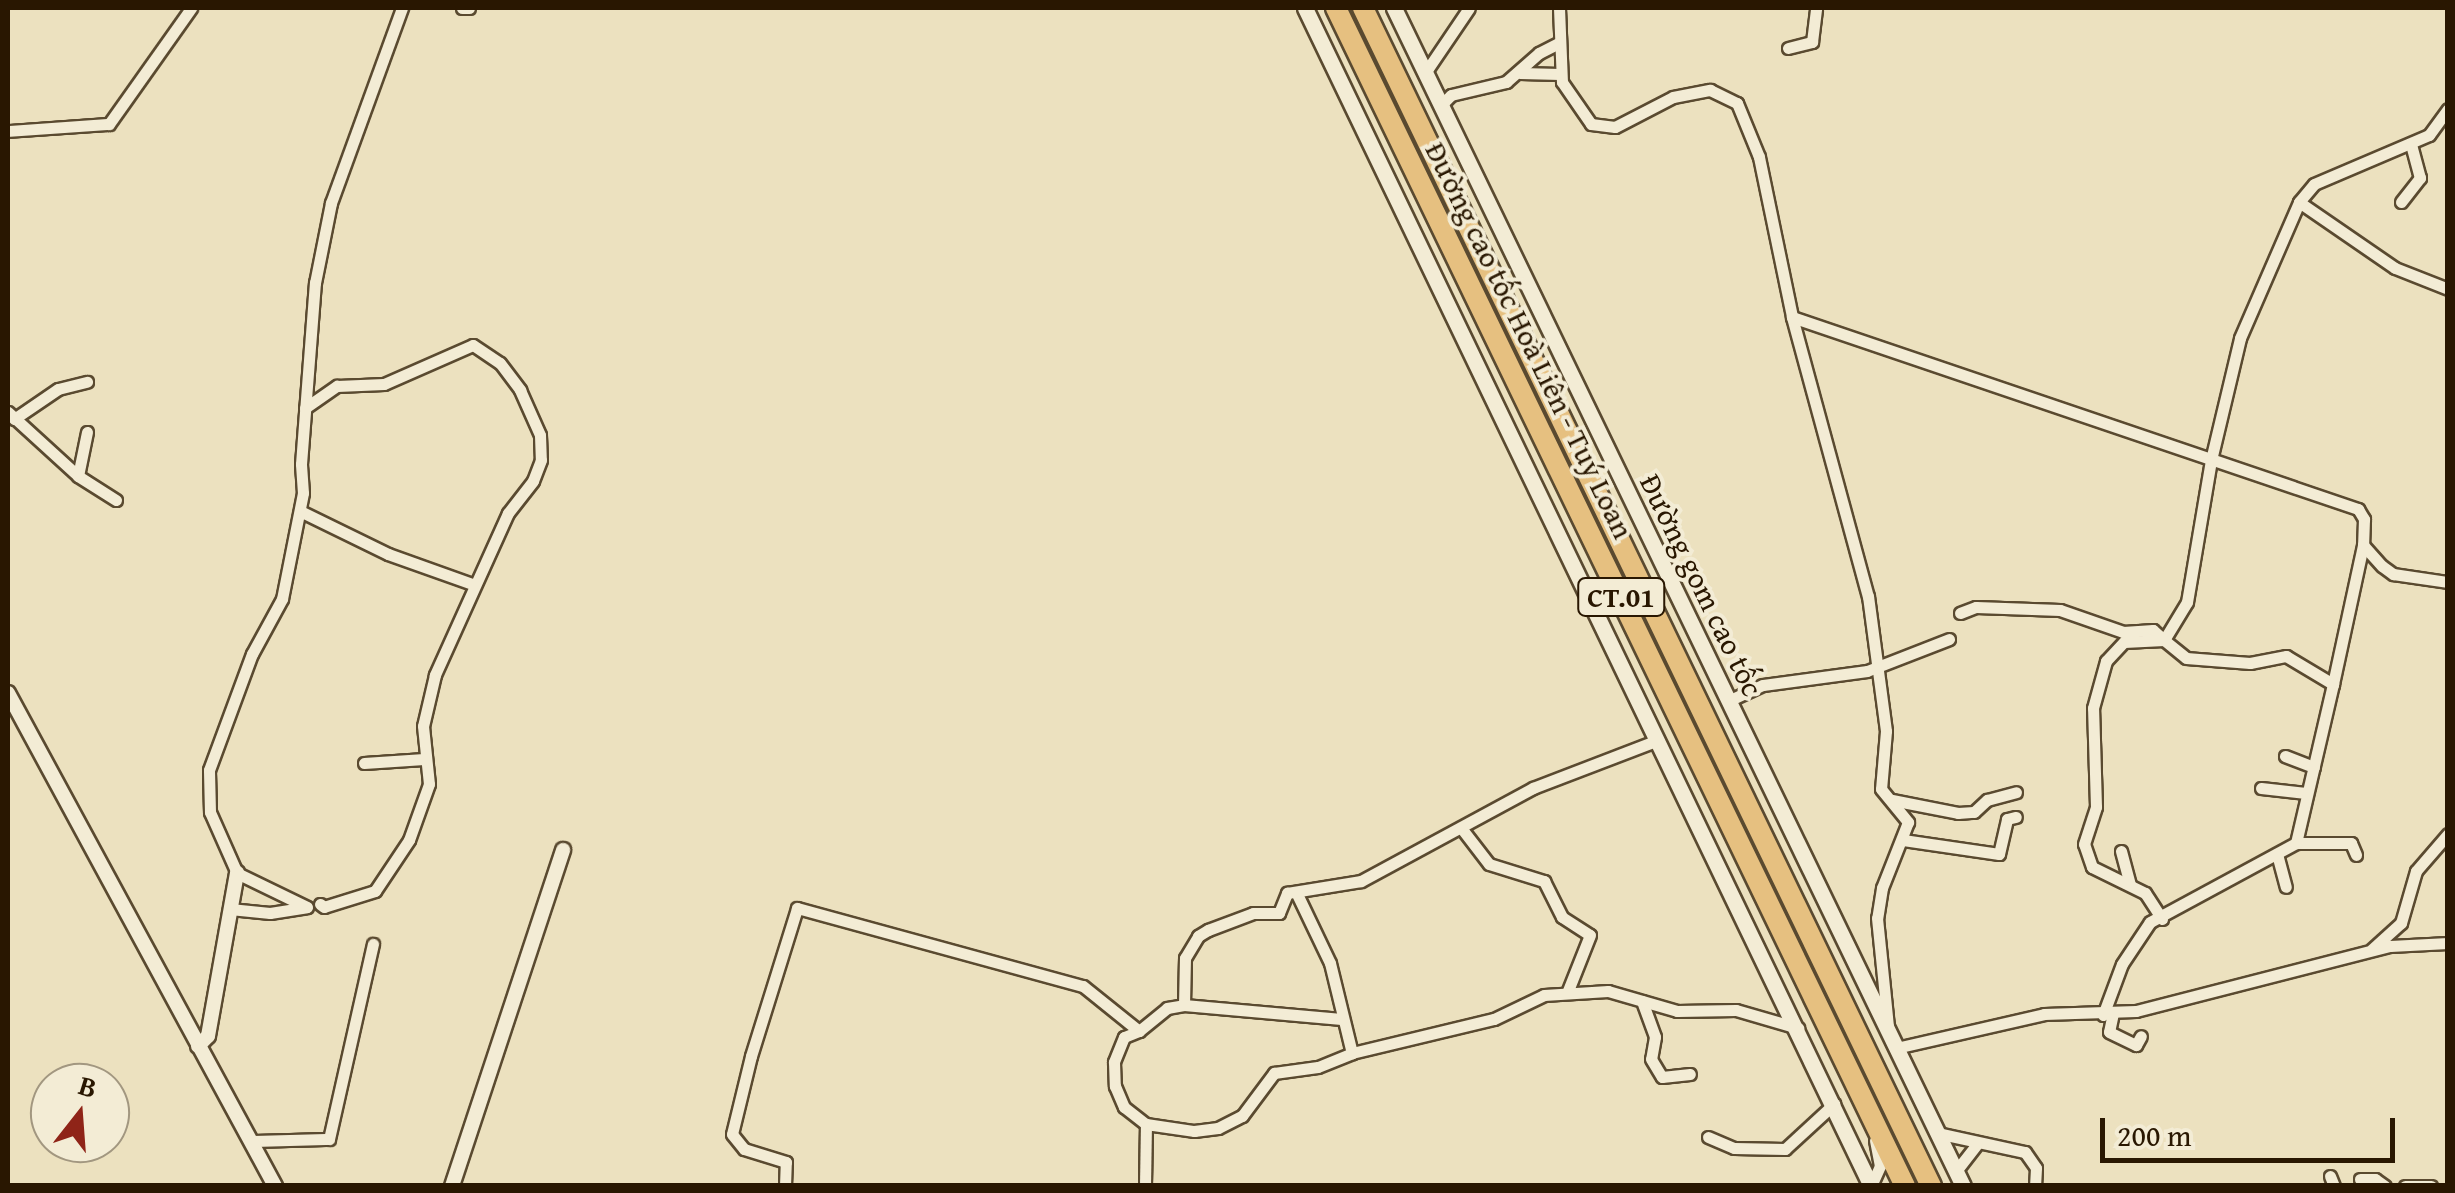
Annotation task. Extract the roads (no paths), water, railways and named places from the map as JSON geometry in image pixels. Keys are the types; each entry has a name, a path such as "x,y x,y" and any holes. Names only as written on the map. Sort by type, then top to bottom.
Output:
{"highway":[{"name":"Đường cao tốc Hoà Liên - Tuý Loan","path":"1336,8 1905,1186"},
{"name":"Đường cao tốc Hoà Liên - Tuý Loan","path":"1363,8 1931,1186"}],"main road":[{"path":"1305,8 1798,1028 1869,1185"},
{"name":"Đường gom cao tốc","path":"1394,8 1959,1178"}],"street":[{"path":"8,131 109,124 191,8"},
{"path":"198,1046 208,1036 238,872 210,812 209,770 252,654 282,599 300,511 314,282 331,203 402,8"},
{"path":"1425,73 1468,8"},
{"path":"1559,8 1560,74 1578,110 1591,124 1606,128 1632,121 1687,92 1710,90 1737,102 1759,156 1792,317 1868,596 1886,731 1881,789 1908,822 1882,888 1877,918 1888,1031"},
{"path":"1788,48 1812,42 1816,8"},
{"path":"1440,105 1450,95 1500,85 1539,53 1559,43"},
{"path":"1520,72 1560,74"},
{"path":"2164,640 2186,602 2240,338 2298,202 2314,184 2430,135 2446,114"},
{"path":"2402,202 2420,178 2410,145"},
{"path":"2298,202 2396,268 2448,289"},
{"path":"1792,317 2358,509 2364,518 2363,544 2296,843"},
{"path":"230,909 270,914 324,906 375,891 420,815 429,784 424,759 428,698 508,513 533,481 541,460 540,435 533,418 500,363 484,348 463,346 384,384 338,386 305,408"},
{"path":"87,382 58,388 11,415 78,476 116,500"},
{"path":"78,476 86,432"},
{"path":"300,511 388,554 476,585"},
{"path":"2363,544 2393,574 2448,582"},
{"path":"1960,613 1976,606 2060,610 2123,632 2153,630 2186,658 2250,663 2286,656 2334,684"},
{"path":"1728,701 1763,685 1830,679 1878,666 1949,639"},
{"path":"2162,918 2146,892 2092,866 2084,844 2096,806 2093,708 2106,662 2124,642 2164,640"},
{"path":"8,693 275,1186"},
{"path":"1184,1005 1185,958 1198,936 1253,913 1279,912 1285,907 1286,894 1361,882 1533,788 1658,740"},
{"path":"2286,756 2314,767"},
{"path":"364,763 424,759"},
{"path":"2261,788 2306,793"},
{"path":"1888,799 1958,813 1974,812 1987,800 2016,792"},
{"path":"1902,840 1999,854 2006,819"},
{"path":"1462,829 1494,868 1544,881 1562,917 1590,935 1568,993"},
{"path":"2369,952 2402,923 2416,871 2448,834"},
{"path":"2141,1036 2136,1045 2109,1032 2108,1014 2128,953 2150,922 2296,843 2350,843 2356,855"},
{"path":"452,1186 562,850"},
{"path":"2121,851 2130,884"},
{"path":"2276,854 2286,888"},
{"path":"238,872 314,905"},
{"path":"314,905 315,888"},
{"path":"1297,894 1330,963 1352,1053"},
{"path":"784,1186 786,1162 744,1149 732,1134 751,1056 797,908 1083,986 1139,1031"},
{"path":"1896,1048 2044,1014 2108,1014 2369,952 2448,943"},
{"path":"250,1141 329,1139 373,944"},
{"path":"1341,1019 1184,1005 1166,1008 1139,1031 1124,1037 1118,1046 1114,1075 1124,1107 1146,1124 1194,1131 1218,1128 1242,1116 1274,1073 1318,1067 1352,1053 1494,1018 1544,994 1604,991 1677,1012 1736,1010 1798,1028"},
{"path":"1642,1002 1655,1036 1651,1059 1662,1077 1690,1074"},
{"path":"1708,1138 1734,1148 1785,1149 1834,1104"},
{"path":"1910,1120 1928,1114"},
{"path":"1145,1186 1146,1124"},
{"path":"1937,1133 2026,1152 2036,1168 2035,1186"},
{"path":"1869,1185 1880,1166 1874,1135"},
{"path":"1959,1178 1977,1144"},
{"path":"2360,1179 2375,1179 2385,1186"},
{"path":"2405,1186 2431,1186"}]}
